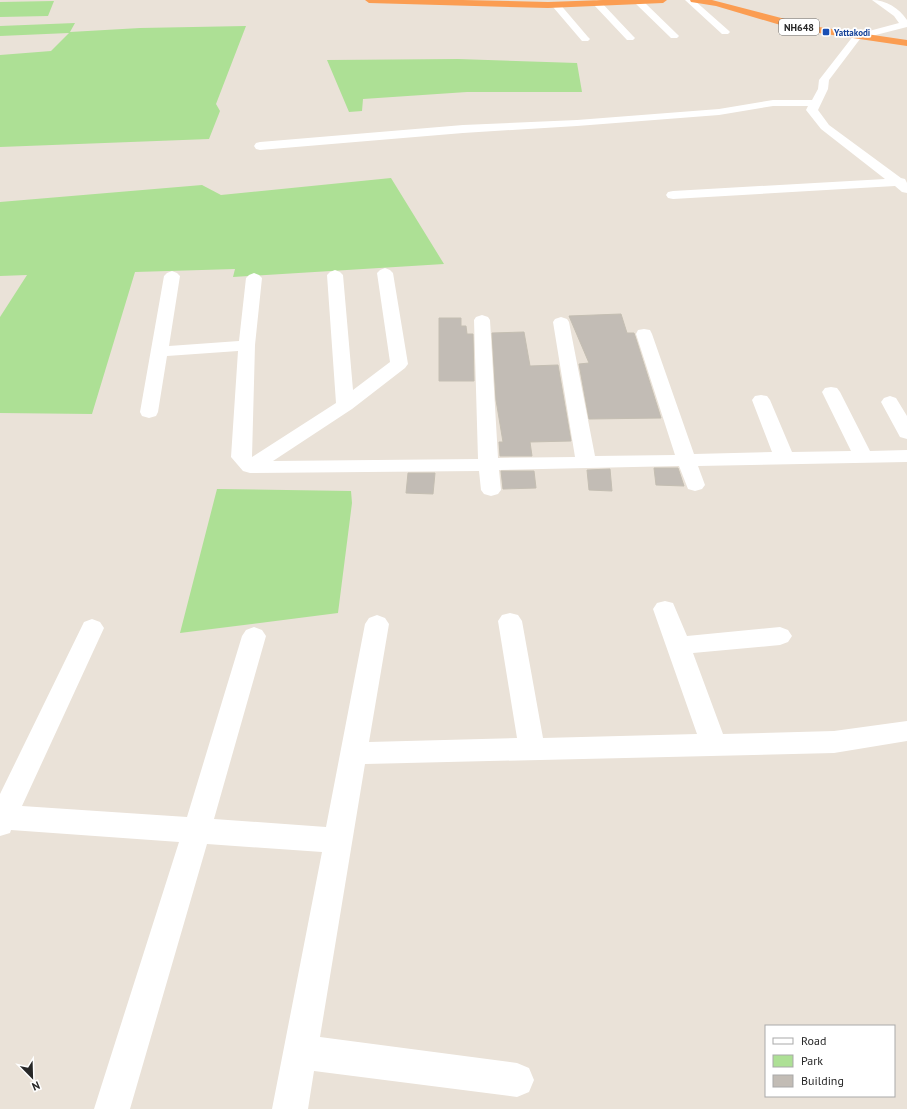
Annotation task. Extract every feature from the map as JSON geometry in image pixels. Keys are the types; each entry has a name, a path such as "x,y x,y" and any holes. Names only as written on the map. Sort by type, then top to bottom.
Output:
{"highway":[{"path":"369,0 556,5 663,0"},
{"name":"NH648","path":"694,0 711,2 802,27 857,37 907,43"}],"street":[{"path":"689,0 725,32"},
{"path":"876,0 886,6 903,21 904,25 857,37 824,80 823,89 812,110 825,127 903,185"},
{"path":"638,1 674,36"},
{"path":"597,3 630,38"},
{"path":"556,5 585,39"},
{"path":"886,6 900,6"},
{"path":"260,146 463,128 577,124 719,112 773,103 816,103"},
{"path":"673,195 903,185"},
{"path":"250,467 345,405 399,364 385,273"},
{"path":"335,275 345,405"},
{"path":"149,412 172,276"},
{"path":"254,278 247,345 241,458 250,467 907,456"},
{"path":"482,320 488,464 492,490"},
{"path":"561,322 586,462"},
{"path":"644,334 695,485"},
{"path":"159,352 247,345"},
{"path":"831,392 863,456"},
{"path":"762,400 784,458"},
{"path":"890,402 907,433"},
{"path":"665,609 714,745"},
{"path":"510,620 532,749"},
{"path":"290,1109 377,624"},
{"path":"92,628 1,819 197,830 338,840"},
{"path":"112,1109 254,636"},
{"path":"679,646 780,636"},
{"path":"354,753 834,742 907,731"},
{"path":"300,1052 517,1080"}],"green space":[{"path":"54,1 48,16 0,17 0,2"},
{"path":"75,23 70,32 140,28 246,26 216,104 220,111 209,139 0,147 0,55 51,51 69,33 0,36 0,26"},
{"path":"458,59 577,63 582,92 467,92 363,99 362,111 349,112 327,60"},
{"path":"391,178 444,264 233,277 235,269 135,272 92,414 0,413 0,317 27,275 0,276 0,202 202,185 221,195"},
{"path":"217,489 351,491 352,503 338,613 180,633"}],"building":[{"path":"621,314 627,333 634,333 661,418 589,419 579,364 589,363 569,316"},
{"path":"439,318 461,318 461,326 466,326 467,334 473,334 474,381 439,381"},
{"path":"524,332 530,366 558,365 571,441 530,442 532,456 500,456 499,442 503,442 496,400 492,333"},
{"path":"654,468 678,468 684,486 656,485"},
{"path":"610,469 612,491 589,490 587,470"},
{"path":"501,471 534,471 536,488 503,489"},
{"path":"408,473 435,473 433,494 406,493"}],"place":[{"name":"Yattakodi","path":"826,32"}]}
